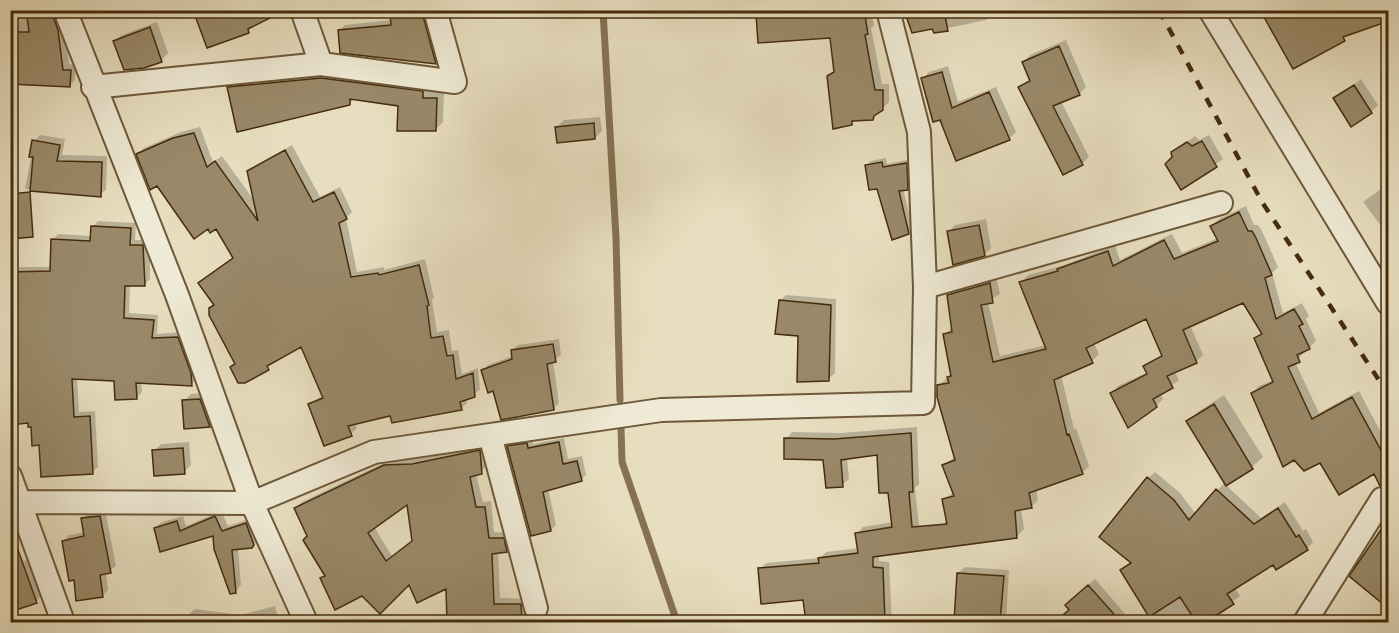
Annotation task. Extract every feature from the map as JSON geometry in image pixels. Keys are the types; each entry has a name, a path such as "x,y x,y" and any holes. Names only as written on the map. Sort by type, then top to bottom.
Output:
{"street":[{"path":"65,10 93,87 177,295 252,503 306,622"},
{"path":"302,10 321,64"},
{"path":"93,87 321,64 455,82 435,10"},
{"path":"16,503 252,503 374,452 661,410 923,403 925,287 919,132 888,10"},
{"path":"1210,10 1389,303"},
{"path":"925,287 1221,203"},
{"path":"490,435 536,608"},
{"path":"10,476 16,503 63,622"},
{"path":"1305,622 1382,499"}],"building":[{"path":"193,10 286,10 248,29 249,33 207,48"},
{"path":"805,10 864,10 868,34 865,35 875,90 883,90 883,110 874,116 873,120 852,121 852,125 833,129 827,76 834,72 830,38 758,43 756,14"},
{"path":"904,10 944,10 948,31 934,33 932,29 912,33"},
{"path":"1260,10 1389,10 1389,21 1343,37 1345,41 1293,69"},
{"path":"422,12 436,64 340,53 338,30 391,25 390,15"},
{"path":"52,13 58,30 63,70 71,70 70,87 10,84 10,32 29,32 27,17"},
{"path":"150,27 162,62 144,68 124,70 113,41"},
{"path":"1059,46 1080,95 1053,106 1083,165 1063,175 1018,87 1030,81 1022,62"},
{"path":"942,72 952,108 989,92 1010,140 956,161 940,120 933,122 921,78"},
{"path":"321,78 423,91 423,98 437,98 436,131 397,131 398,106 350,99 350,105 237,132 227,87"},
{"path":"1354,85 1372,113 1351,127 1333,98"},
{"path":"594,123 595,139 557,143 555,127"},
{"path":"194,133 207,167 215,161 258,221 247,171 285,150 313,202 334,192 347,219 339,223 351,277 378,273 379,275 419,265 429,305 427,306 431,338 443,336 447,356 453,355 456,379 473,373 475,397 460,402 462,410 392,423 390,416 348,426 352,436 324,446 308,404 323,398 301,347 267,366 269,370 245,383 238,383 230,367 235,364 209,315 209,308 214,305 198,283 233,258 216,229 210,233 208,229 194,239 157,186 150,190 136,154 173,138"},
{"path":"32,140 60,145 57,161 102,162 101,197 30,191 33,157 29,157"},
{"path":"1202,141 1217,167 1181,190 1165,164 1172,157 1171,152 1187,142 1192,146"},
{"path":"882,162 883,167 907,163 908,190 899,191 909,234 892,240 877,189 869,190 865,165"},
{"path":"30,192 33,237 10,239 10,194"},
{"path":"1239,212 1248,231 1252,231 1256,238 1272,275 1265,278 1276,319 1294,309 1303,324 1299,326 1310,349 1297,355 1300,362 1288,367 1312,419 1352,397 1389,465 1389,487 1380,486 1374,474 1339,495 1320,463 1304,471 1294,460 1283,467 1251,393 1273,382 1254,338 1262,334 1243,303 1183,330 1197,363 1167,376 1173,388 1153,399 1157,407 1128,428 1110,393 1147,374 1143,366 1162,356 1146,319 1086,348 1093,363 1054,380 1067,435 1069,434 1083,474 1029,493 1032,508 1015,511 1017,538 873,557 873,567 883,568 885,622 806,622 803,600 761,604 758,568 819,563 818,558 858,553 855,533 892,527 888,493 879,493 877,455 841,460 843,487 826,488 823,460 784,459 784,438 834,439 911,433 913,492 909,492 912,527 947,524 942,499 954,496 942,465 955,460 937,397 937,385 949,383 947,377 951,376 943,334 952,332 947,295 990,283 993,303 981,305 993,362 1046,349 1019,282 1058,271 1057,269 1108,251 1113,266 1164,240 1174,259 1218,241 1210,226"},
{"path":"979,225 985,256 953,265 947,231"},
{"path":"91,226 131,228 130,245 143,245 145,286 125,286 124,318 154,320 152,338 178,337 191,373 192,386 136,383 137,399 115,400 114,381 72,379 74,417 90,416 93,474 41,477 39,445 32,446 31,427 28,427 28,423 10,425 10,272 50,271 51,239 90,241"},
{"path":"779,300 831,305 829,381 797,382 798,336 775,334"},
{"path":"553,344 556,362 547,364 554,410 501,420 493,391 488,393 481,370 512,359 511,350"},
{"path":"200,399 210,427 184,429 182,400"},
{"path":"1214,404 1253,469 1226,486 1186,421"},
{"path":"559,442 563,464 577,461 582,481 543,492 551,531 531,536 507,446 527,443 528,448"},
{"path":"183,448 185,474 154,476 152,450"},
{"path":"480,450 482,474 470,477 476,507 485,507 489,538 504,538 507,552 492,554 494,604 521,604 522,622 447,622 446,589 417,603 409,585 380,614 362,596 335,610 320,578 325,576 303,540 307,536 294,508 384,465 412,464","holes":["407,505 412,541 386,561 368,533"]},
{"path":"1147,477 1174,500 1189,520 1216,489 1254,524 1278,508 1296,537 1299,535 1308,550 1276,570 1273,565 1227,594 1234,604 1206,622 1196,622 1180,597 1149,617 1120,570 1131,563 1099,537"},
{"path":"100,516 111,573 100,575 103,597 76,601 74,580 69,581 62,541 84,536 81,518"},
{"path":"215,516 222,531 246,523 254,545 252,548 232,550 236,593 230,594 214,549 213,536 160,552 154,528 177,521 180,531"},
{"path":"1389,518 1389,609 1349,576"},
{"path":"13,536 37,603 10,612 10,537"},
{"path":"957,573 1004,576 1000,622 954,622"},
{"path":"1088,585 1121,622 1054,622 1069,610 1065,605"}],"waterway":[{"path":"603,10 616,238 620,400"},
{"path":"621,428 622,462 677,622"}],"railway":[{"path":"1159,10 1262,202 1388,394"}]}
